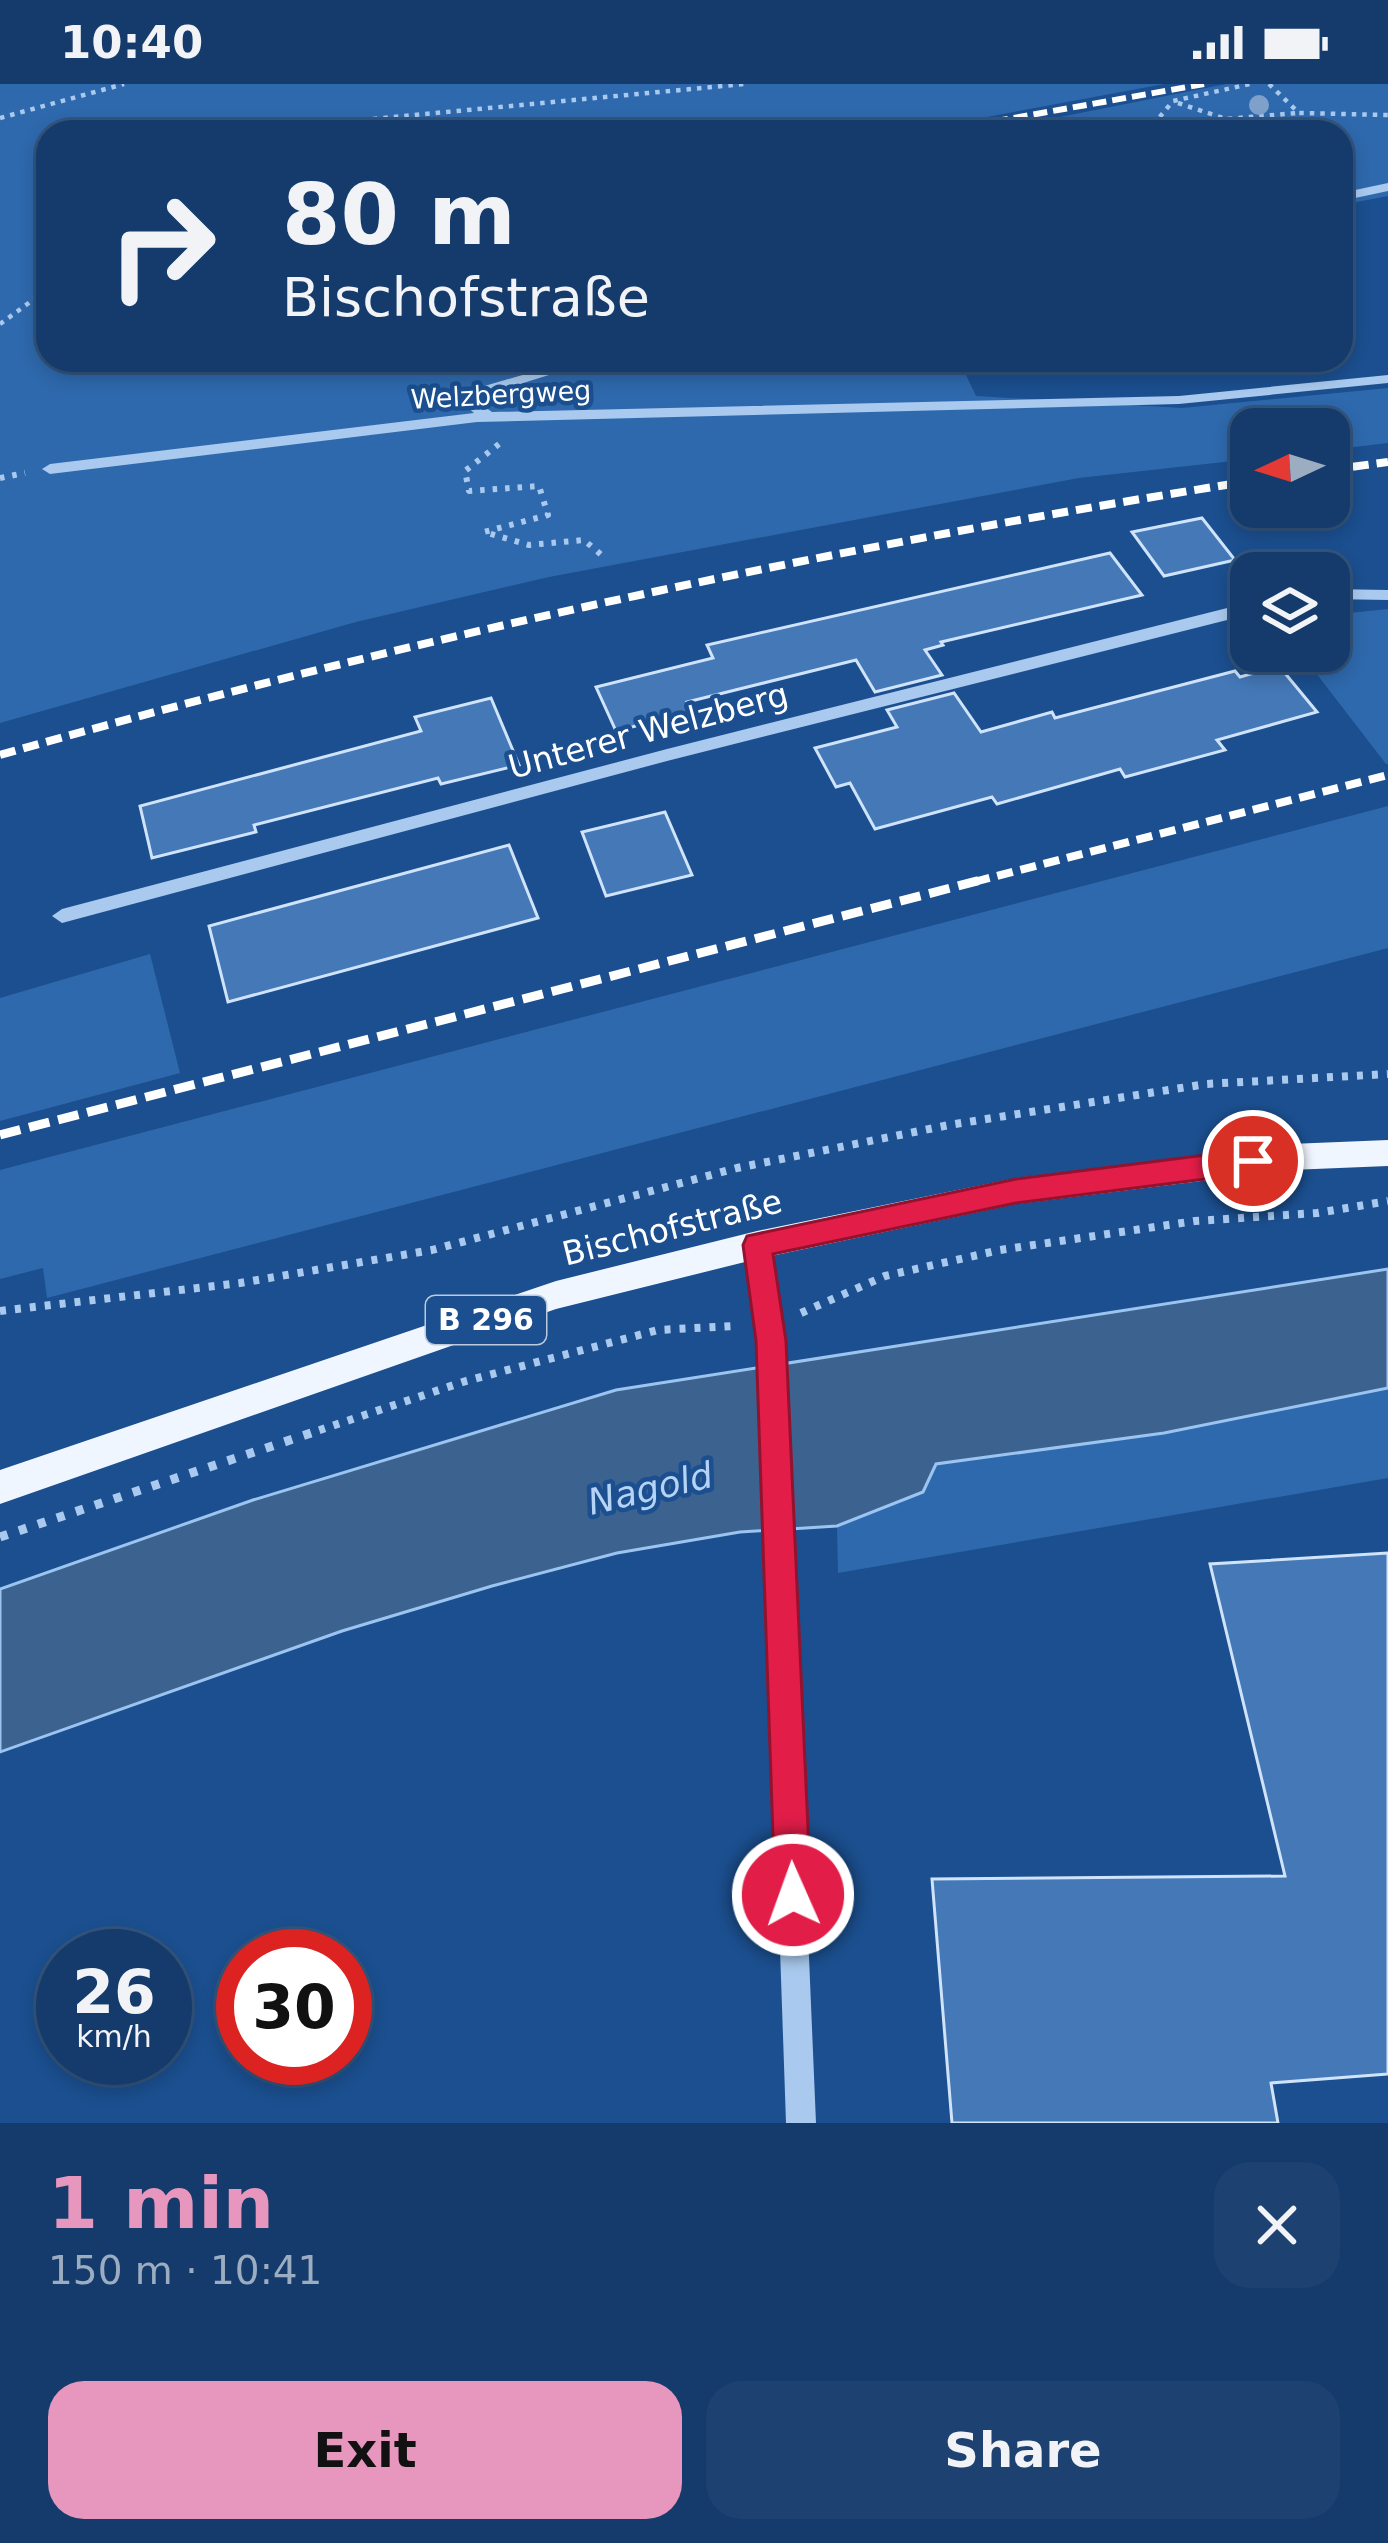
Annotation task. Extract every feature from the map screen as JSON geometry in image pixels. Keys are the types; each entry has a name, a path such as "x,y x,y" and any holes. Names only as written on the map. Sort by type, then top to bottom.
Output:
{"main road":[{"name":"Bischofstraße","path":"0,1486 556,1295 758,1245 1016,1191 1290,1156 1388,1154"}],"street":[{"path":"1353,194 1388,187"},
{"path":"488,416 473,406 486,390 548,372"},
{"name":"Welzbergweg","path":"50,469 488,416 1179,400 1388,380"},
{"path":"1350,595 1388,596"},
{"name":"Unterer Welzberg","path":"62,916 667,754 1230,613"},
{"path":"758,1245 770,1333 780,1529 800,2123"}],"path":[{"path":"0,118 124,84"},
{"path":"362,120 743,84"},
{"path":"1157,120 1173,101 1250,84"},
{"path":"1269,84 1299,113"},
{"path":"1173,101 1226,119 1299,113 1388,115"},
{"path":"0,324 36,298"},
{"path":"532,417 465,472 469,490 539,486 548,515 484,532 529,545 584,540 605,558"},
{"path":"0,478 10,476"},
{"path":"0,1311 240,1283 432,1250 737,1168 949,1125 1206,1084 1388,1074"},
{"path":"0,1537 466,1381 658,1330 770,1333 880,1277 1029,1245 1200,1221 1361,1209 1388,1201"}],"shaded area":[{"path":"0,84 1164,84 971,120 36,120 36,372 965,372 976,396 1182,408 1388,388 1388,443 1350,448 1350,408 1230,408 1230,461 1079,478 549,577 356,622 0,723"},
{"path":"1226,84 1388,84 1388,196 1353,203 1353,120 1044,120"},
{"path":"1388,609 1388,764 1315,672 1350,672 1350,613"},
{"path":"1388,806 1388,948 47,1298 43,1268 0,1279 0,1170"},
{"path":"150,954 180,1073 0,1121 0,998"},
{"path":"1388,1388 1388,1478 838,1573 837,1526 923,1492 936,1464 1164,1433"}],"water":[{"name":"Nagold","path":"1388,1269 1388,1388 1164,1433 936,1464 923,1492 837,1526 740,1532 617,1553 492,1586 342,1631 0,1752 0,1589 253,1500 616,1390"}],"building":[{"path":"1202,518 1230,554 1230,561 1164,576 1132,532"},
{"path":"1110,553 1142,595 941,642 943,645 925,650 942,675 875,692 856,660 687,702 692,712 616,731 596,687 713,658 707,645"},
{"path":"1231,672 1240,677 1284,672 1317,712 1217,740 1225,750 1125,777 1120,769 997,804 992,797 875,829 850,783 836,787 815,748 897,727 887,710 954,693 981,732 1052,712 1055,718"},
{"path":"491,698 519,765 441,784 438,778 254,825 256,832 152,858 140,806 421,731 415,717"},
{"path":"665,812 692,875 606,896 582,832"},
{"path":"509,845 538,918 228,1002 209,926"},
{"path":"1388,1553 1388,2074 1271,2083 1278,2123 952,2123 932,1879 1285,1876 1210,1564"}],"railway":[{"path":"1002,120 1204,84"},
{"path":"1350,467 1388,462"},
{"path":"0,755 310,672 621,599 935,535 1230,484"},
{"path":"974,882 1388,775"},
{"path":"0,1135 985,879"}],"route":[{"path":"793,1895 771,1341 758,1245 1016,1191 1253,1161"}]}
